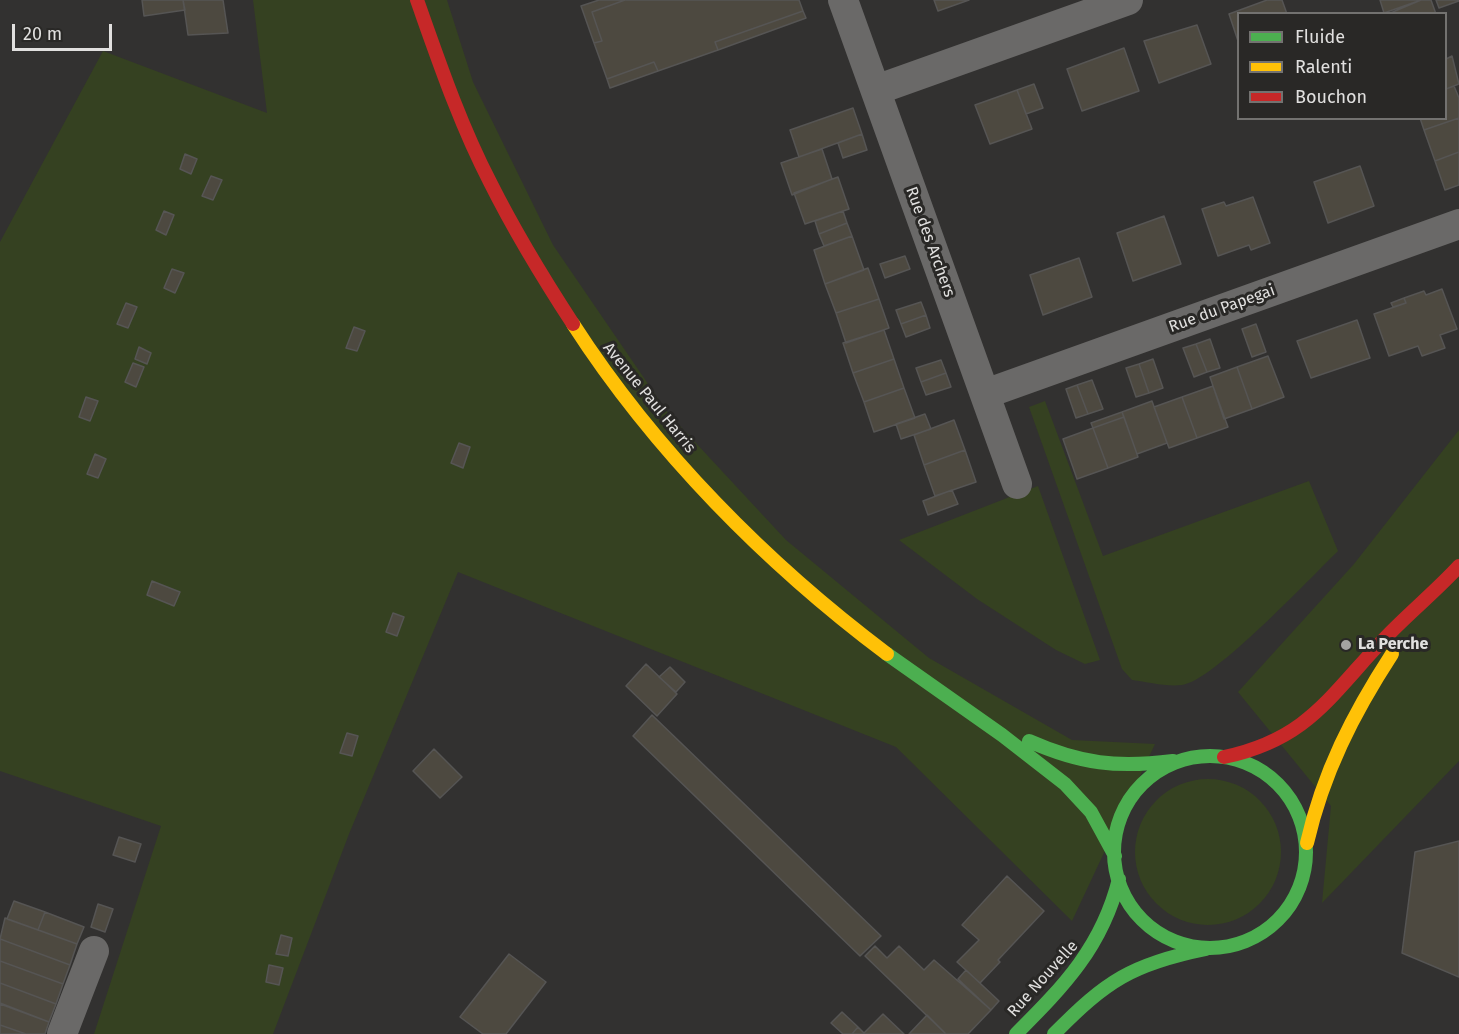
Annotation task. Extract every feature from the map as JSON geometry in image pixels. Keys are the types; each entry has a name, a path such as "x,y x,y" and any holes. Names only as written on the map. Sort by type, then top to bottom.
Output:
{"main road":[{"name":"Avenue Paul Harris","path":"417,0 457,112 498,200 558,305 632,408 716,503 811,594 877,647 981,719 1076,795 1099,824 1115,856"},
{"path":"1224,757 1264,749 1307,722 1387,636 1433,594 1459,566"},
{"path":"1054,1034 1094,994 1122,976 1167,960 1252,938 1281,916 1300,885 1321,784 1341,738 1372,684 1433,594"},
{"name":"Avenue Paul Harris","path":"981,719 1083,763 1110,767 1184,760"},
{"path":"1216,947 1186,945 1151,927 1131,905 1119,879 1115,856 1118,827 1130,800 1142,784 1158,772 1184,760 1204,756 1224,757 1251,765 1282,788 1300,820 1306,848"},
{"name":"Rue Nouvelle","path":"1016,1034 1089,955 1107,920 1119,879"}],"street":[{"name":"Rue des Archers","path":"843,0 1017,484"},
{"path":"876,90 1128,0"},
{"name":"Rue du Papegai","path":"985,394 1459,224"},
{"path":"62,1034 94,951"}],"green space":[{"path":"253,0 447,0 473,82 553,245 668,413 786,540 929,658 1072,740 1155,744 1072,921 896,747 458,572 349,834 273,1034 94,1034 161,826 0,771 0,242 103,51 267,113"},
{"path":"1045,401 1103,556 1309,481 1338,551 1238,648 1197,679 1182,685 1163,685 1132,680 1122,669 1029,407"},
{"path":"1459,430 1459,761 1322,903 1331,806 1238,692 1354,564"},
{"path":"1038,486 1100,660 1085,664 1056,650 977,599 899,540"},
{"path":"1208,779 1236,785 1260,800 1275,824 1281,852 1275,880 1260,904 1236,919 1208,925 1180,919 1156,904 1141,880 1135,852 1141,824 1156,800 1180,785"}],"building":[{"path":"142,0 183,0 185,10 144,16"},
{"path":"183,0 223,0 228,33 188,35"},
{"path":"599,0 625,0 592,12 602,41 594,43 581,6"},
{"path":"625,0 799,0 803,11 715,42 718,50 658,71 654,62 607,79 594,43 602,41 592,12"},
{"path":"934,0 969,0 938,11"},
{"path":"1267,0 1282,0 1286,12 1237,12 1237,38 1229,14"},
{"path":"1380,0 1421,0 1387,12 1384,12"},
{"path":"1421,0 1431,0 1435,12 1393,12"},
{"path":"1436,0 1459,0 1459,1 1439,8"},
{"path":"803,11 806,18 718,50 715,42"},
{"path":"1197,25 1211,64 1159,83 1144,41"},
{"path":"1124,48 1139,91 1082,111 1067,69"},
{"path":"1452,56 1459,84 1447,89 1447,58"},
{"path":"654,62 658,71 610,88 607,79"},
{"path":"1034,84 1043,108 1026,114 1017,90"},
{"path":"1454,86 1459,98 1459,118 1424,130 1421,120 1447,120 1447,89"},
{"path":"1017,90 1032,129 990,144 975,105"},
{"path":"853,108 862,134 799,157 790,130"},
{"path":"1459,118 1459,152 1435,161 1424,130"},
{"path":"862,134 867,150 843,158 838,143"},
{"path":"822,149 832,179 792,195 781,163"},
{"path":"1459,152 1459,185 1445,190 1435,161"},
{"path":"185,154 197,159 191,174 180,169"},
{"path":"1360,166 1374,206 1328,223 1314,182"},
{"path":"211,176 222,180 213,200 202,196"},
{"path":"838,177 849,209 805,224 794,193"},
{"path":"1253,197 1270,243 1251,250 1249,245 1218,256 1202,209 1224,202 1226,206"},
{"path":"164,211 174,215 166,235 156,230"},
{"path":"843,211 847,223 819,234 815,221"},
{"path":"1164,216 1181,264 1133,281 1117,233"},
{"path":"847,223 852,236 824,246 819,234"},
{"path":"852,236 864,270 825,284 814,250"},
{"path":"905,256 910,269 885,278 880,264"},
{"path":"1079,258 1092,297 1043,315 1030,275"},
{"path":"868,268 879,299 836,313 825,284"},
{"path":"172,269 184,273 175,293 164,288"},
{"path":"1442,289 1457,329 1440,335 1445,348 1422,356 1418,346 1389,356 1374,314 1406,303 1404,298 1424,291 1426,295"},
{"path":"1404,298 1406,303 1393,307 1391,303"},
{"path":"879,299 889,328 846,343 836,313"},
{"path":"921,302 926,315 901,324 896,310"},
{"path":"126,303 137,307 128,328 117,324"},
{"path":"926,315 930,328 906,337 901,324"},
{"path":"1357,320 1370,358 1311,378 1297,341"},
{"path":"1256,324 1266,352 1252,357 1242,329"},
{"path":"354,327 365,331 357,351 346,348"},
{"path":"884,330 894,359 853,373 843,343"},
{"path":"1210,339 1220,368 1207,372 1196,344"},
{"path":"1196,344 1207,372 1194,377 1183,348"},
{"path":"139,347 151,353 147,364 135,359"},
{"path":"1268,356 1284,397 1252,409 1237,367"},
{"path":"894,359 904,388 864,402 853,373"},
{"path":"1153,359 1163,388 1149,393 1139,364"},
{"path":"941,360 946,373 921,382 916,368"},
{"path":"133,363 144,367 136,387 125,382"},
{"path":"1139,364 1149,393 1136,397 1126,368"},
{"path":"1237,367 1252,409 1224,419 1210,377"},
{"path":"946,373 951,387 926,395 921,382"},
{"path":"1092,380 1103,409 1088,414 1077,385"},
{"path":"1077,385 1088,414 1076,418 1066,389"},
{"path":"1213,386 1228,427 1197,438 1182,397"},
{"path":"904,388 915,418 874,432 864,402"},
{"path":"86,397 98,401 90,421 79,417"},
{"path":"1182,397 1197,438 1169,448 1154,407"},
{"path":"1152,401 1167,443 1137,454 1122,412"},
{"path":"1122,412 1124,417 1093,428 1091,423"},
{"path":"925,414 931,429 901,439 896,424"},
{"path":"1124,417 1138,457 1108,468 1093,428"},
{"path":"954,420 965,450 924,465 914,435"},
{"path":"1093,428 1108,468 1077,479 1063,439"},
{"path":"459,443 470,447 463,468 451,463"},
{"path":"965,450 976,482 935,496 924,465"},
{"path":"95,454 106,459 98,478 87,474"},
{"path":"952,490 958,504 928,515 923,501"},
{"path":"152,581 180,592 174,606 147,595"},
{"path":"393,613 404,617 397,636 386,632"},
{"path":"646,664 677,694 657,716 626,686"},
{"path":"670,667 685,682 676,692 659,677"},
{"path":"652,715 881,936 860,956 633,736"},
{"path":"347,733 358,736 352,756 340,753"},
{"path":"434,749 462,777 440,798 413,771"},
{"path":"119,837 141,844 135,862 113,855"},
{"path":"1459,841 1459,977 1402,953 1415,852"},
{"path":"1007,876 1044,911 998,960 1000,962 980,983 957,962 979,940 962,925"},
{"path":"14,901 45,912 38,930 7,919"},
{"path":"98,904 113,909 105,932 91,927"},
{"path":"45,912 84,927 77,944 38,930"},
{"path":"5,918 77,944 70,965 0,939"},
{"path":"281,935 292,938 288,956 276,954"},
{"path":"0,939 70,965 63,984 0,961"},
{"path":"875,946 887,958 899,946 924,970 934,960 991,1010 968,1034 946,1034 865,956"},
{"path":"509,954 546,982 506,1034 483,1034 460,1017"},
{"path":"0,961 63,984 56,1004 0,983"},
{"path":"269,965 283,968 279,985 266,982"},
{"path":"966,970 999,1001 991,1010 958,979"},
{"path":"0,983 56,1004 49,1022 0,1003"},
{"path":"0,1004 49,1022 45,1034 26,1034 0,1025"},
{"path":"842,1012 858,1027 852,1034 843,1034 831,1023"},
{"path":"883,1014 904,1034 852,1034 858,1027 864,1033"},
{"path":"927,1015 946,1034 909,1034"},
{"path":"0,1025 26,1034 0,1034"}],"traffic: fast":[{"path":"887,654 1002,735 1065,784 1091,812 1115,856"},
{"path":"1029,741 1066,755 1100,762 1134,764 1173,761"},
{"path":"1210,756 1229,758 1247,764 1278,784 1298,815 1304,833 1306,852 1304,871 1298,889 1278,920 1247,940 1229,946 1210,948 1191,946 1173,940 1142,920 1122,889 1116,871 1114,852 1116,833 1122,815 1142,784 1173,764 1191,758 1210,756"},
{"path":"1016,1034 1065,982 1092,945 1112,903 1119,879"},
{"path":"1054,1034 1089,1000 1122,977 1158,961 1206,949"}],"traffic: slow":[{"path":"573,324 605,371 640,416 716,503 799,582 887,654"},
{"path":"1307,843 1322,792 1341,745 1392,654"}],"traffic: jam":[{"path":"417,0 450,92 479,160 519,237 573,324"},
{"path":"1224,757 1277,739 1316,712 1386,637 1459,566"}],"place":[{"name":"La Perche","path":"1346,645"}]}
